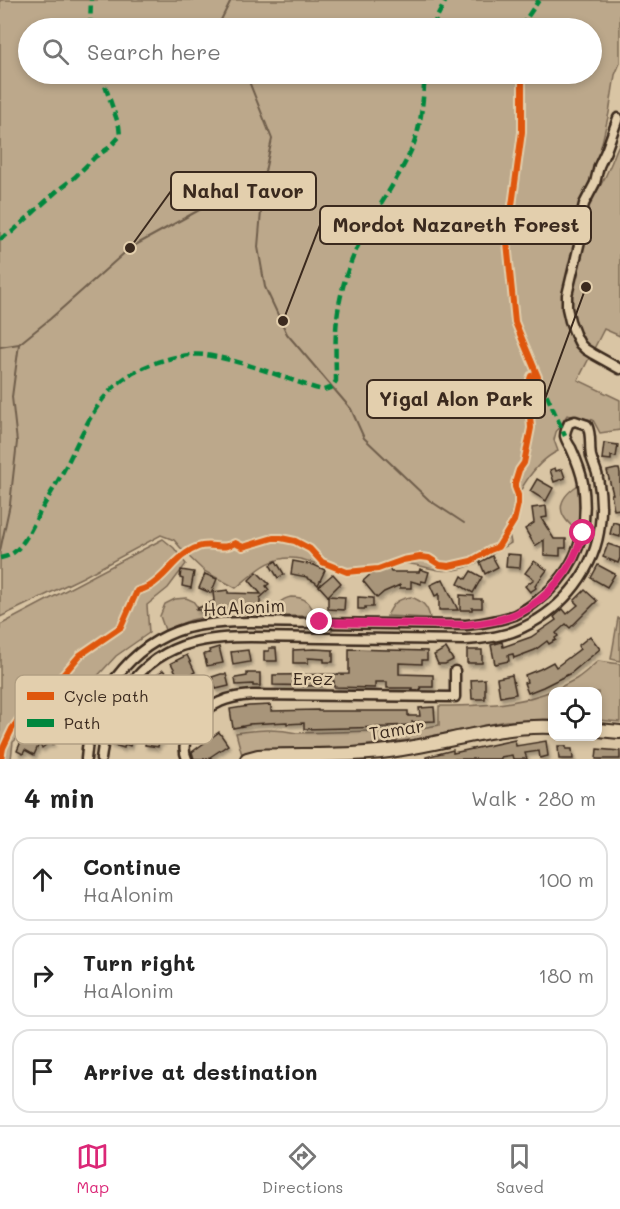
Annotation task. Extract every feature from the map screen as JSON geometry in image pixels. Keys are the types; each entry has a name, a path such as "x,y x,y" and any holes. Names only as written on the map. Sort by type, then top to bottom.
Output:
{"street":[{"path":"618,118 599,166 595,183 580,216 580,241 567,295 567,308 580,344 620,369"},
{"name":"HaAlonim","path":"117,675 150,645 187,628 232,622 475,624 510,616 530,606 556,585 574,558 580,544 585,522 583,482 566,436 566,428 569,423 575,421 587,425 598,479 601,511 595,549 588,565 568,595 523,628 487,639 466,640 232,637 191,643 175,649 158,658 138,675"},
{"name":"Erez","path":"213,706 232,697 253,695 454,697 455,671"},
{"name":"Tamar","path":"247,759 258,756 287,757 378,752 514,728 548,727"},
{"path":"602,730 620,732"},
{"name":"HaAlonim","path":"86,759 87,744"},
{"name":"HaAlonim","path":"101,759 103,744"},
{"name":"Erez","path":"184,744 187,759"}],"shaded area":[{"path":"0,0 620,0 620,63 615,75 600,151 581,211 608,172 620,143 620,336 604,329 578,380 620,400 620,430 600,433 593,420 567,415 556,432 554,440 558,451 540,464 518,495 510,518 511,543 468,567 449,571 398,563 352,573 290,558 265,565 236,588 204,571 174,540 161,535 83,577 0,617"},
{"path":"578,485 580,532 567,521 561,509 565,497"},
{"path":"163,539 174,548 186,564 168,588 147,605 149,633 116,656 98,675 15,675 15,740 11,759 0,759 0,625"},
{"path":"291,597 307,601 315,616 272,616 278,604"},
{"path":"411,597 424,604 430,618 387,616 396,602"},
{"path":"186,598 193,601 205,617 165,630 160,616 165,604 175,599"},
{"path":"618,618 620,618 620,661 611,659"},
{"path":"598,661 620,664 620,722 602,720 602,687 561,687 585,673"},
{"path":"548,692 548,719 506,721 417,739 352,747 261,750 242,755 236,733 266,730 297,733 408,730 439,725 439,706 493,704"}],"building":[{"path":"604,443 618,445 616,457 611,456 611,460 602,459"},
{"path":"555,468 556,471 562,469 565,478 554,482 550,470"},
{"path":"619,469 620,473 620,509 614,510 611,494 613,494 607,471"},
{"path":"537,479 553,488 546,501 530,491"},
{"path":"546,506 547,517 541,518 554,539 566,539 566,548 560,548 560,556 544,555 544,540 535,546 525,529 534,523 532,508"},
{"path":"613,522 620,524 620,537 610,534"},
{"path":"608,544 620,548 618,563 603,557"},
{"path":"507,554 521,555 520,568 506,567"},
{"path":"492,556 498,567 485,574 480,562"},
{"path":"276,561 284,574 278,578 270,565"},
{"path":"293,561 314,565 325,570 318,585 307,577 291,574"},
{"path":"534,561 547,570 535,586 536,588 530,592 525,586 534,579 525,573"},
{"path":"598,565 615,574 607,587 591,578"},
{"path":"389,568 391,572 419,572 420,569 429,572 426,582 421,581 421,584 411,581 411,588 400,588 400,585 377,598 363,581 372,573"},
{"path":"181,570 194,572 191,588 182,586"},
{"path":"471,571 482,577 473,593 458,584 462,576 466,579"},
{"path":"257,572 269,584 266,586 269,590 260,598 260,608 212,609 213,612 207,615 204,610 196,610 214,601 213,592 228,590 228,593 261,594 249,580"},
{"path":"205,574 217,579 211,593 199,588"},
{"path":"333,574 341,583 328,596 319,586"},
{"path":"443,579 458,610 439,610 439,594 435,596 430,585"},
{"path":"585,590 597,601 570,628 566,624 556,633 558,636 556,640 549,644 547,641 535,650 514,658 513,654 508,655 509,661 495,664 491,645 502,642 503,647 531,637 556,620 554,617 563,609 567,614 578,605 574,601"},
{"path":"460,595 482,599 482,608 460,610"},
{"path":"328,596 345,597 344,610 328,609"},
{"path":"358,597 373,598 373,607 358,609"},
{"path":"590,636 600,649 571,673 528,693 524,683 527,682 525,675 553,662 556,667 580,649 578,646"},
{"path":"219,647 223,663 207,666 204,654"},
{"path":"269,648 276,648 277,661 264,661 264,651 269,651"},
{"path":"446,648 453,660 445,664 438,664 434,655"},
{"path":"349,649 427,651 427,660 422,660 422,664 399,663 399,674 433,675 433,687 420,687 421,690 387,688 387,682 375,682 375,688 334,687 334,681 322,681 322,686 273,685 273,675 349,674"},
{"path":"248,650 250,662 233,665 231,652"},
{"path":"293,650 333,650 333,662 308,658 308,663 293,663"},
{"path":"467,650 482,650 482,663 467,663"},
{"path":"187,655 195,672 189,675 177,675 171,663"},
{"path":"163,670 167,675 157,675"},
{"path":"247,673 260,673 260,686 236,685 235,678 247,676"},
{"path":"226,674 229,686 216,689 213,677"},
{"path":"512,675 516,694 500,697 497,678"},
{"path":"485,679 485,699 472,699 471,680"},
{"path":"271,705 271,711 408,711 408,716 420,716 419,708 434,707 435,721 412,722 413,725 388,727 304,729 304,723 287,724 287,722 249,724 233,728 230,709"},
{"path":"219,732 228,745 210,757 212,759 194,759 192,752 203,744 213,744 213,736"},
{"path":"515,740 516,746 546,741 548,756 540,758 539,751 525,753 527,759 513,759 512,755 501,757 501,759 426,759 426,757 453,750 453,753"},
{"path":"20,744 39,744 34,755 25,750 23,754 17,751"},
{"path":"110,744 125,744 124,748"},
{"path":"145,744 158,744 158,747"},
{"path":"558,746 572,749 573,759 559,759"},
{"path":"597,749 620,751 620,759 596,759"}],"waterway":[{"path":"222,18 231,0"},
{"path":"0,347 19,344 130,248 264,176 272,139 250,84"},
{"path":"264,176 258,247 265,287 287,334 351,409 364,438 429,500 464,523"},
{"path":"0,551 10,504 17,442 12,397 19,344"}],"marked path":[{"path":"90,18 91,0"},
{"path":"437,18 446,0"},
{"path":"527,18 539,0"},
{"path":"0,240 12,232 120,136 119,126 104,84"},
{"path":"0,558 13,553 25,540 100,402 124,379 141,369 177,357 206,355 247,365 315,388 323,390 331,388 336,381 337,322 344,282 360,241 413,146 420,119 424,84"},
{"path":"541,382 565,436"}],"cycle path":[{"path":"63,675 80,655 121,627 137,591 150,586 184,555 198,547 226,546 235,543 243,547 273,538 281,538 295,541 310,549 322,562 347,572 378,569 420,557 449,566 471,561 498,547 514,521 518,504 515,483 524,463 531,428 530,415 538,399 530,379 531,376 538,377 515,322 507,242 522,132 522,84"},
{"path":"1,759 3,748 15,725"}],"place":[{"name":"Nahal Tavor","path":"130,248"},
{"name":"Yigal Alon Park","path":"586,287"},
{"name":"Mordot Nazareth Forest","path":"283,321"}],"route":[{"path":"320,622 466,625 502,619 530,606 556,585 574,558 583,533"}]}
